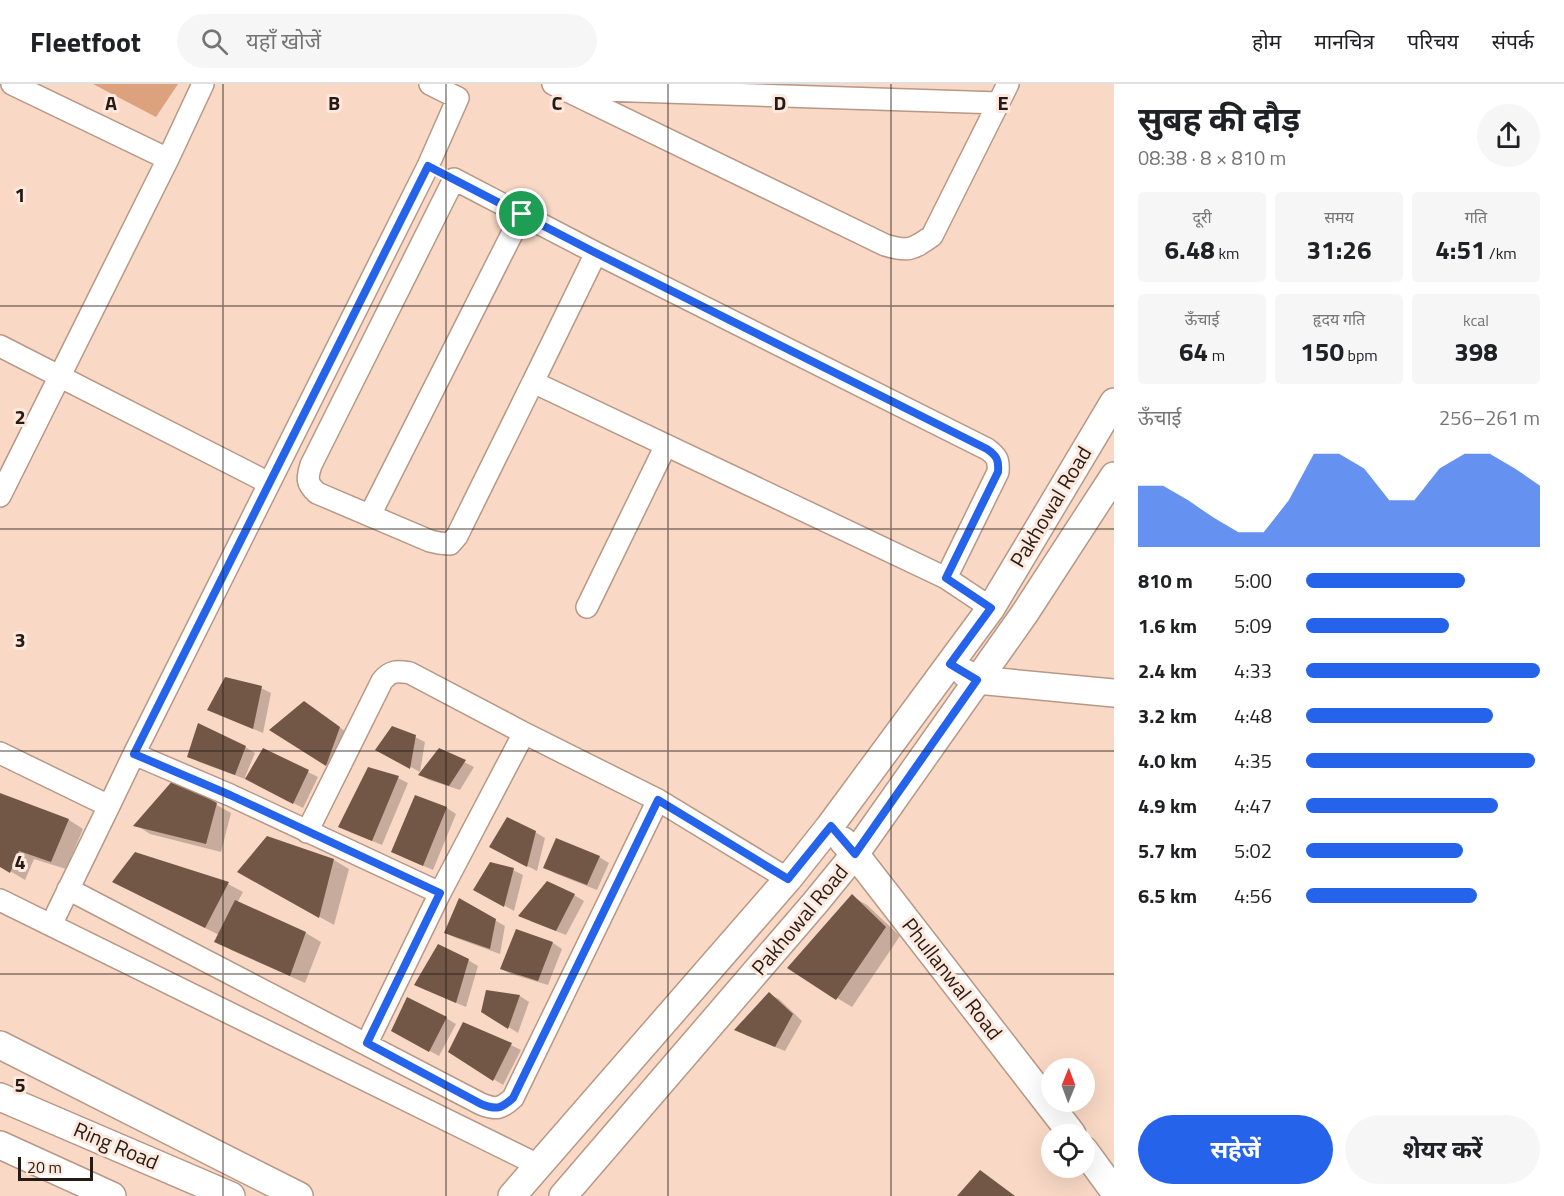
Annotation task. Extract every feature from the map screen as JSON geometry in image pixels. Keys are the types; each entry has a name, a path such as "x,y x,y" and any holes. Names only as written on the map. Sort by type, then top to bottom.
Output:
{"street":[{"path":"12,84 168,159"},
{"path":"0,496 203,84"},
{"path":"51,925 428,166 462,91 430,84"},
{"path":"557,86 874,240 900,250 916,247 932,236 1008,84"},
{"path":"557,86 999,103"},
{"path":"428,166 995,455 999,462 998,472 946,578"},
{"path":"454,179 316,454 308,475 309,485 317,493 430,541 450,544 457,536 596,253"},
{"path":"370,515 522,214"},
{"path":"0,346 269,483"},
{"path":"533,382 946,578 991,608"},
{"name":"Pakhowal Road","path":"512,1196 788,879 831,826 991,608 1114,402"},
{"path":"587,607 666,445"},
{"name":"Pakhowal Road","path":"563,1196 816,903 855,854 1024,613 1114,476"},
{"path":"950,664 977,680 1114,693"},
{"path":"307,832 382,681 388,674 399,671 410,673 658,800 788,879"},
{"path":"367,1043 440,893 524,733"},
{"path":"0,753 109,806"},
{"path":"134,754 230,795 440,893"},
{"path":"68,889 481,1104 492,1108 503,1107 513,1098 658,800"},
{"name":"Phullanwal Road","path":"831,826 1064,1124"},
{"path":"0,900 538,1165"},
{"path":"0,1045 299,1196"},
{"name":"Ring Road","path":"0,1097 231,1196"},
{"path":"0,1145 112,1196"},
{"path":"1095,1165 1114,1191"}],"shaded area":[{"path":"93,84 178,84 156,117"}],"building":[{"path":"225,677 262,686 253,729 207,710"},
{"path":"304,701 340,727 326,766 269,730"},
{"path":"198,723 246,746 235,775 187,757"},
{"path":"392,726 416,735 410,769 375,750"},
{"path":"263,748 309,770 293,804 245,779"},
{"path":"439,748 466,760 449,786 418,775"},
{"path":"368,767 399,776 372,841 338,827"},
{"path":"174,779 217,803 206,844 133,826"},
{"path":"0,793 69,819 51,862 19,851 10,873 0,867"},
{"path":"415,795 447,807 423,866 391,852"},
{"path":"507,817 536,831 527,867 489,847"},
{"path":"267,836 334,859 319,918 237,872"},
{"path":"556,838 600,856 587,885 543,868"},
{"path":"135,852 229,882 205,928 112,882"},
{"path":"490,862 514,868 504,907 473,890"},
{"path":"547,881 575,894 556,931 518,916"},
{"path":"852,894 886,927 836,1000 787,968"},
{"path":"459,898 496,919 490,949 444,933"},
{"path":"235,900 306,932 290,976 214,942"},
{"path":"516,929 553,942 538,981 500,969"},
{"path":"438,944 469,959 456,1003 414,985"},
{"path":"486,990 520,995 508,1029 481,1012"},
{"path":"769,992 793,1014 775,1047 734,1030"},
{"path":"407,997 447,1017 429,1052 391,1031"},
{"path":"463,1022 512,1043 493,1081 448,1052"},
{"path":"980,1170 1015,1196 957,1196"}],"route":[{"path":"428,166 522,214 987,449 995,455 999,462 998,472 946,578 991,608 950,664 977,680 855,854 831,826 788,879 658,800 513,1098 503,1107 492,1108 367,1043 440,893 230,795 134,754 428,166"}]}
